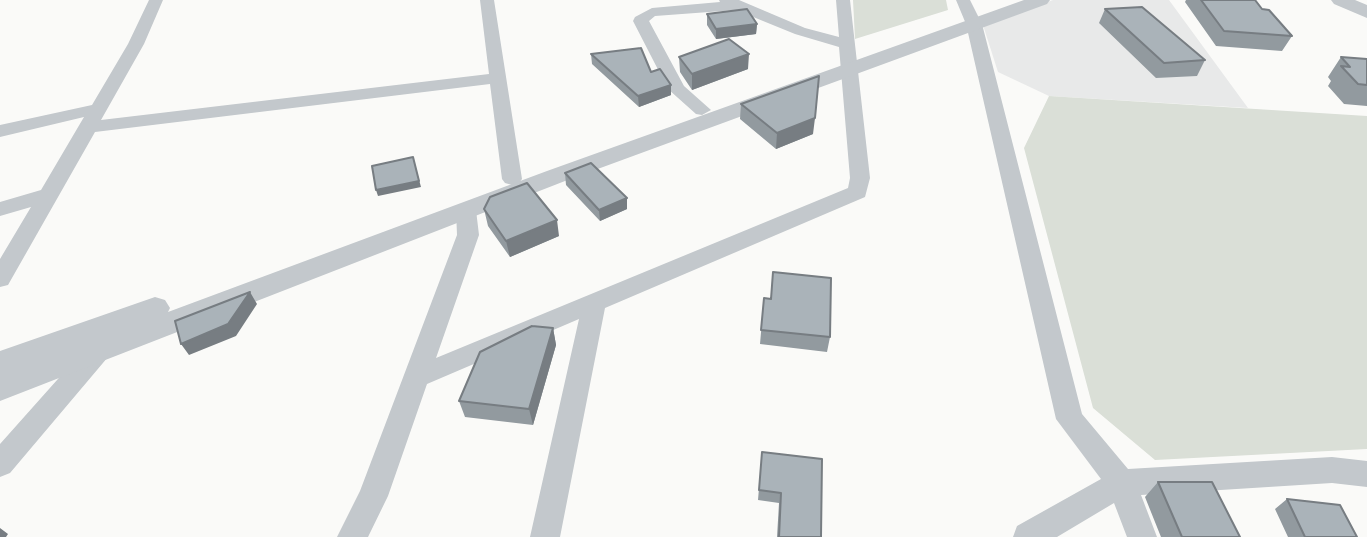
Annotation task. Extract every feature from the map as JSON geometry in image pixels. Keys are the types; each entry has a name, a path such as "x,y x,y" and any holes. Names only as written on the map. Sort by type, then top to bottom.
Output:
{"street":[{"path":"0,279 136,44 156,0"},
{"path":"488,0 512,179"},
{"path":"415,378 858,192 860,178 843,0"},
{"path":"0,364 968,13 1011,0"},
{"path":"968,13 1041,0"},
{"path":"1340,0 1367,12"},
{"path":"702,110 677,89 641,21 643,17 652,12 732,2 800,31 850,57"},
{"path":"968,13 1070,419 1121,483 1142,537"},
{"path":"0,388 466,210 850,57"},
{"path":"88,127 499,78"},
{"path":"0,131 98,109"},
{"path":"0,209 48,195"},
{"path":"352,537 373,496 468,235 466,210"},
{"path":"545,537 594,304"},
{"path":"0,464 99,350"},
{"path":"1028,537 1121,483 1332,470 1367,474"}],"shaded area":[{"path":"853,0 946,0 948,10 855,39"},
{"path":"1053,0 1169,0 1248,108 1049,96 998,72 983,25"},
{"path":"1049,96 1367,116 1367,449 1155,460 1093,408 1024,148"}],"building":[{"path":"1201,0 1255,0 1262,9 1269,10 1292,36 1224,31"},
{"path":"1142,7 1205,60 1164,63 1105,9"},
{"path":"747,9 757,24 716,29 707,14"},
{"path":"729,39 749,54 692,74 679,57"},
{"path":"641,48 651,72 660,69 671,85 638,96 591,54"},
{"path":"1341,57 1367,59 1367,85 1358,84 1341,66 1350,67"},
{"path":"819,76 815,118 777,133 741,104"},
{"path":"413,157 419,181 376,190 372,166"},
{"path":"591,163 627,198 599,210 565,173"},
{"path":"527,183 557,220 506,241 484,209 490,197"},
{"path":"773,272 831,278 830,337 761,330 764,298 771,299"},
{"path":"250,292 228,324 181,344 175,321"},
{"path":"532,326 553,328 529,409 459,401 480,352"},
{"path":"762,452 822,459 821,537 779,537 781,493 759,490"},
{"path":"1158,482 1212,482 1240,537 1182,537"},
{"path":"1287,499 1340,505 1357,537 1305,537"}]}
